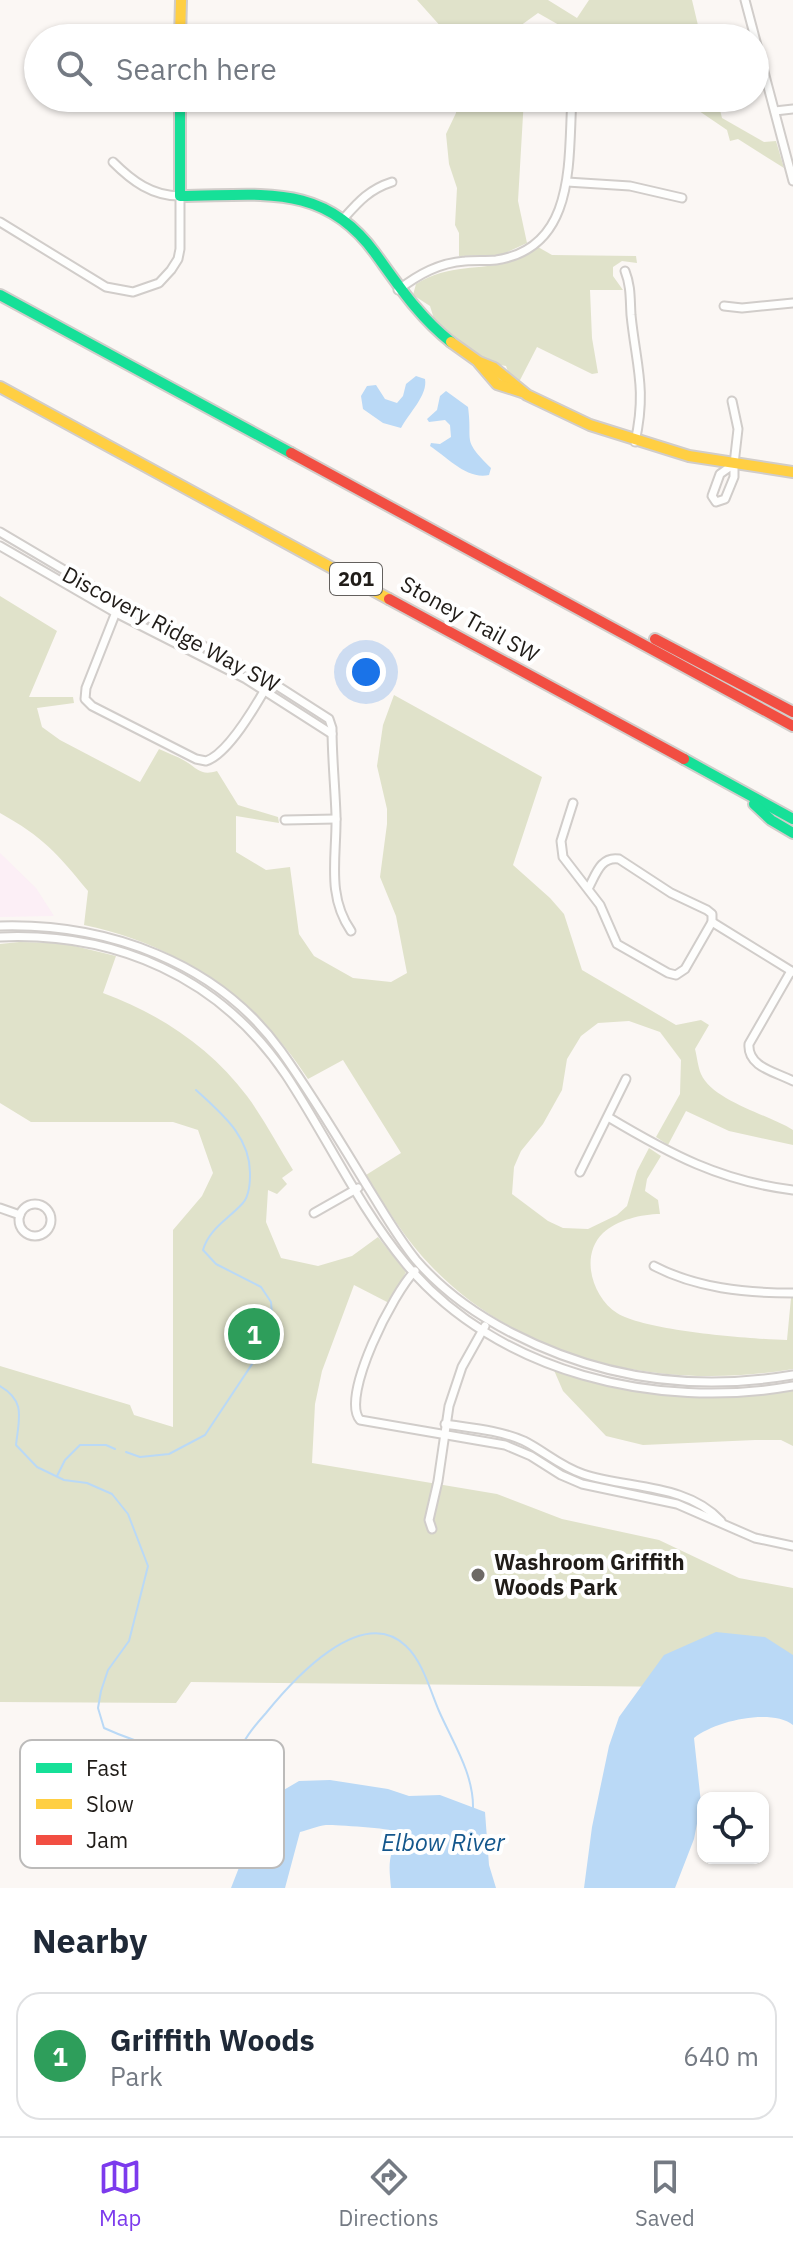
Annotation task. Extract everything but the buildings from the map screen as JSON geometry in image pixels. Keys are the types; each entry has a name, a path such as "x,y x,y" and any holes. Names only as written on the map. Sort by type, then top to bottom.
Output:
{"main road":[{"path":"180,24 181,0"},
{"path":"180,112 180,196 298,199 326,207 356,229 398,290 424,319 479,363 487,377 495,383 522,392 597,430 635,443 673,453 792,473"},
{"path":"0,295 793,726"},
{"name":"Stoney Trail SW","path":"0,387 793,819"},
{"path":"461,544 524,570 793,712"},
{"path":"736,788 771,820 793,833"}],"street":[{"path":"745,0 751,24"},
{"path":"769,89 793,181"},
{"path":"775,111 793,109"},
{"path":"398,290 434,267 453,262 497,260 529,247 543,236 558,215 567,182 571,112"},
{"path":"0,222 95,281 119,291 140,291 159,283 171,270 180,249 180,196 151,191 128,177 113,162"},
{"path":"344,218 362,196 392,182"},
{"path":"567,182 630,186 682,198"},
{"path":"625,271 630,287 642,382 641,413 635,443"},
{"path":"724,306 742,308 793,303"},
{"path":"732,401 738,429 734,477 725,499 716,502 712,496 720,474 734,464"},
{"name":"Discovery Ridge Way SW","path":"0,532 120,603 270,681 325,716 331,724 332,734"},
{"name":"Discovery Ridge Way SW","path":"0,546 116,613 265,690 332,734"},
{"path":"44,573 50,563"},
{"path":"120,603 85,694 92,706 112,717 196,759 209,760 239,729 270,681"},
{"path":"191,652 196,642"},
{"path":"332,734 336,819 334,885 339,910 351,931"},
{"path":"573,803 561,841 561,852 589,887 617,944 671,974 679,974 712,922 712,914 707,910 671,893 619,859 604,861 589,887"},
{"path":"285,820 336,819"},
{"path":"712,922 792,971 749,1044 749,1051 757,1064 793,1081"},
{"path":"0,926 61,927 131,943 168,958 201,977 241,1008 268,1035 394,1229 421,1265 489,1321 552,1352 633,1377 704,1384 793,1375"},
{"path":"60,938 61,927"},
{"path":"0,937 60,938 115,948 152,962 196,986 239,1019 286,1075 387,1239 414,1272 450,1306 483,1329 544,1361 624,1385 677,1393 712,1394 793,1386"},
{"path":"196,986 201,977"},
{"path":"260,1042 268,1035"},
{"path":"580,1172 626,1079"},
{"path":"306,1109 315,1103"},
{"path":"608,1117 673,1155 711,1172 748,1183 793,1190"},
{"path":"314,1213 365,1183"},
{"path":"30,1205 40,1205 50,1215 50,1224 45,1233 30,1236 22,1230 20,1215 30,1205"},
{"path":"0,1208 20,1215"},
{"path":"421,1265 399,1289 380,1326 362,1375 354,1411 357,1418 366,1423 505,1445 582,1484 677,1504 755,1538 793,1546"},
{"path":"654,1266 690,1282 758,1292 793,1293"},
{"path":"432,1529 429,1520 438,1481 445,1424 462,1367 489,1321"},
{"path":"445,1424 517,1439 565,1467 586,1475 690,1499 710,1509 722,1522"}],"shaded area":[{"path":"0,853 36,888 54,916 0,917"}],"green space":[{"path":"417,0 548,0 577,18 589,0 692,0 698,24 557,24 538,13 523,24 438,24"},
{"path":"523,112 518,201 527,243 501,255 459,256 459,233 455,225 457,188 449,164 446,134 456,113"},
{"path":"701,112 720,112 722,118 764,142 776,141 784,168 738,139 730,141 727,130"},
{"path":"538,247 552,255 636,256 637,263 622,261 613,267 613,276 623,290 590,290 592,338 598,373 592,374 537,347 519,382 510,377 506,366 489,363 440,325 434,319 430,306 413,295 416,284 432,276 509,262"},
{"path":"0,596 57,631 29,697 73,697 74,703 37,708 42,727 60,740 140,782 159,749 200,771 217,771 238,805 278,817 279,823 236,816 236,852 266,870 290,867 299,934 314,956 353,978 391,982 407,973 396,916 380,877 387,809 377,766 383,725 394,695 542,777 513,865 564,914 582,970 676,1025 701,1020 709,1025 695,1049 700,1071 707,1084 729,1099 793,1130 793,1145 729,1131 686,1111 668,1145 656,1137 680,1094 681,1060 660,1032 629,1021 598,1023 581,1036 567,1059 562,1090 543,1124 521,1151 514,1167 512,1194 548,1221 563,1228 588,1229 617,1215 627,1206 637,1171 649,1148 661,1156 647,1179 645,1191 658,1200 660,1214 622,1221 609,1228 596,1242 592,1253 592,1276 601,1297 617,1313 650,1325 699,1333 787,1340 793,1298 793,1369 745,1375 696,1376 648,1372 600,1362 554,1348 511,1327 470,1301 433,1268 405,1235 366,1175 401,1153 343,1060 308,1079 264,1024 212,979 151,946 84,925 88,891 48,847 0,813"},
{"path":"62,943 116,956 103,993 164,1022 200,1047 233,1078 293,1170 282,1178 287,1184 277,1194 268,1190 266,1222 281,1258 318,1266 352,1256 378,1237 406,1272 389,1303 354,1285 322,1371 315,1404 312,1463 497,1494 562,1519 659,1540 739,1578 793,1588 793,1688 191,1682 176,1703 0,1702 0,1366 130,1405 134,1415 173,1427 173,1230 202,1196 213,1173 198,1130 173,1122 31,1122 0,1103 0,944"},
{"path":"553,1368 612,1386 671,1396 731,1397 793,1391 793,1446 781,1440 643,1445 606,1436 563,1391"}],"water":[{"path":"416,376 425,379 424,391 401,428 383,423 363,409 361,396 367,386 376,385 385,399 397,403 403,396 406,384"},
{"path":"446,391 468,407 470,440 475,451 491,468 489,475 465,471 430,446 451,437 450,425 445,420 429,422 427,419 437,410 440,396"},
{"path":"716,1632 765,1637 793,1655 793,1725 771,1717 758,1717 715,1726 694,1738 700,1792 697,1792 697,1824 675,1888 584,1888 592,1827 609,1746 619,1717 664,1655"},
{"name":"Elbow River","path":"330,1780 388,1789 409,1796 440,1795 485,1812 489,1865 496,1888 391,1888 390,1861 397,1832 326,1825 300,1832 285,1888 231,1888 239,1868 284,1868 284,1790 299,1781"}],"waterway":[{"path":"126,1452 140,1457 169,1454 205,1435 268,1340 271,1302 261,1287 216,1264 203,1250 214,1230 244,1201 249,1191 250,1175 246,1149 240,1138 225,1117 196,1090"},
{"path":"0,1386 14,1398 19,1411 16,1445 37,1467 64,1480 87,1483 112,1494 128,1514 148,1566 129,1641 108,1670 98,1708 104,1728 135,1740"},
{"path":"57,1476 65,1460 80,1445 106,1445 115,1449"},
{"name":"Elbow River","path":"245,1740 293,1683 329,1651 369,1634 388,1635 406,1646 426,1677 466,1771 473,1809"}],"traffic: fast":[{"path":"180,112 180,196 263,195 311,203 334,214 355,230 419,312 451,342"},
{"path":"0,295 291,453"},
{"path":"684,759 793,819"},
{"path":"754,804 771,820 793,833"}],"traffic: slow":[{"path":"180,24 181,0"},
{"path":"451,342 479,362 494,368 527,395 590,425 689,456 793,472"},
{"path":"479,363 497,384 522,392"},
{"path":"0,387 389,599"}],"traffic: jam":[{"path":"291,453 793,726"},
{"path":"389,599 684,759"},
{"path":"655,639 793,712"}],"place":[{"name":"Griffith Woods","path":"254,1334"},
{"name":"Washroom Griffith Woods Park","path":"478,1575"}]}
